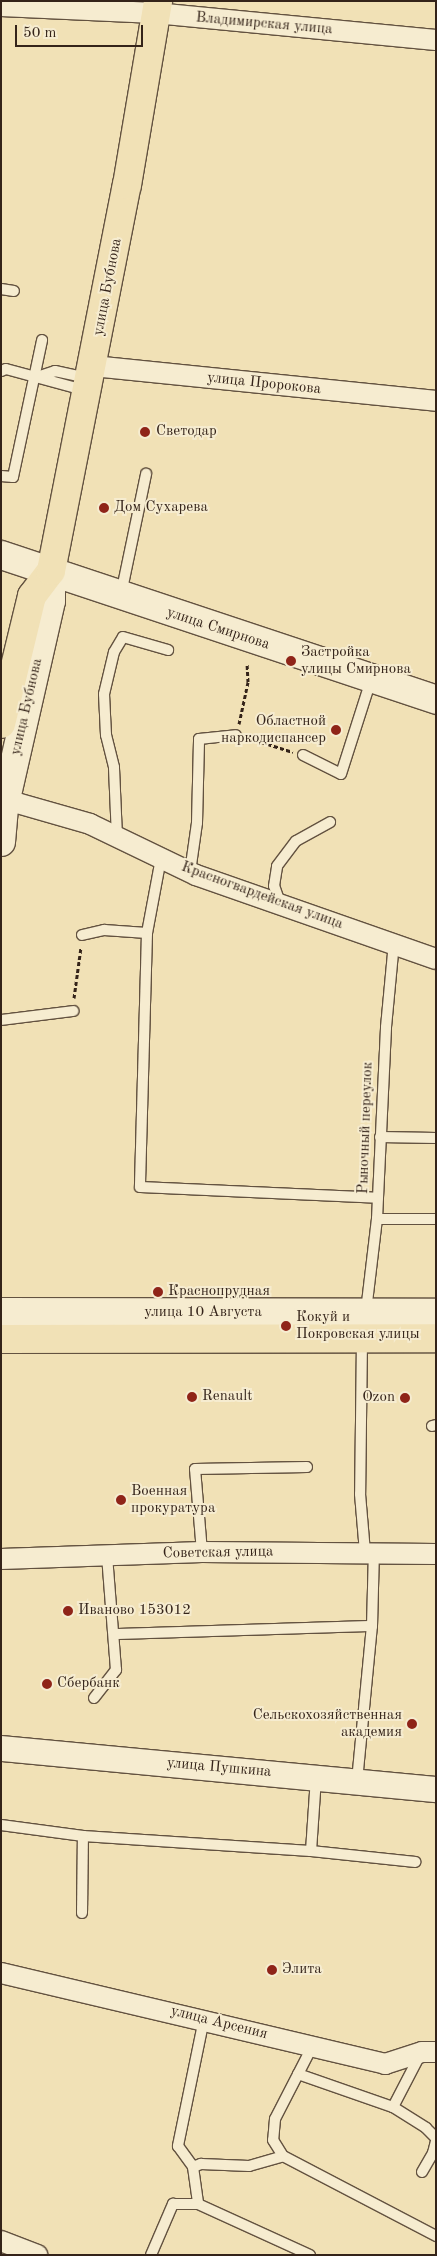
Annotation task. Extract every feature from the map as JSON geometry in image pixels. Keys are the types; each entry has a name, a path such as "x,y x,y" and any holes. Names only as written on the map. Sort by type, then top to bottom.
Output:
{"highway":[{"name":"улица Бубнова","path":"2,715 32,596 52,572 90,379 156,7"},
{"name":"улица 10 Августа","path":"1,1339 364,1326 436,1338"}],"main road":[{"name":"улица Смирнова","path":"1,555 120,597 436,700"},
{"name":"улица Бубнова","path":"1,842 3,808 51,601 52,572"},
{"name":"улица 10 Августа","path":"1,1312 364,1326 436,1313"}],"street":[{"name":"Владимирская улица","path":"1,6 156,7 436,40"},
{"name":"улица Пророкова","path":"90,379 436,401"},
{"name":"Красногвардейская улица","path":"3,808 16,804 90,824 190,872 436,959"},
{"name":"Советская улица","path":"1,1559 202,1552 436,1554"},
{"name":"улица Пушкина","path":"1,1748 316,1776 436,1789"},
{"name":"улица Арсения","path":"1,1973 204,2019 386,2064 429,2052"},
{"path":"1,2241 37,2255"}],"lane":[{"path":"1,289 14,291"},
{"path":"1,476 13,477 36,377 42,340"},
{"path":"1,371 6,369 36,377 55,371 90,379"},
{"path":"120,597 146,474"},
{"path":"118,837 114,767 106,735 104,694 114,652 123,638 168,650"},
{"path":"303,755 341,774 372,679"},
{"path":"190,872 197,823 199,739 236,735"},
{"path":"280,903 274,886 277,866 296,840 330,822"},
{"path":"161,858 147,933 140,1187 378,1198"},
{"path":"82,935 104,930 147,933"},
{"name":"Рыночный переулок","path":"358,1781 372,1626 370,1552 360,1494 364,1326 377,1219 380,1136 394,944"},
{"path":"1,1020 73,1011"},
{"path":"380,1136 436,1138"},
{"path":"377,1219 436,1219"},
{"path":"202,1552 195,1469 308,1467"},
{"path":"94,1698 116,1670 115,1634 107,1556"},
{"path":"115,1634 372,1626"},
{"path":"311,1851 316,1776"},
{"path":"1,1825 83,1836 311,1851 415,1862"},
{"path":"82,1913 83,1836"},
{"path":"198,2204 193,2167 178,2146 204,2019"},
{"path":"312,2047 275,2119 273,2140 283,2156 436,2236"},
{"path":"393,2107 429,2052"},
{"path":"298,2074 393,2107 426,2128 436,2140 422,2172"},
{"path":"193,2167 201,2164 249,2166 283,2156"},
{"path":"151,2255 173,2204 198,2204 310,2255"}],"path":[{"path":"247,663 248,682 236,735 303,755"},
{"path":"73,1011 82,935"}],"place":[{"name":"Светодар","path":"145,432"},
{"name":"Дом Сухарева","path":"104,508"},
{"name":"Застройка улицы Смирнова","path":"291,661"},
{"name":"Областной наркодиспансер","path":"336,730"},
{"name":"Краснопрудная","path":"158,1292"},
{"name":"Кокуй и Покровская улицы","path":"286,1326"},
{"name":"Renault","path":"192,1397"},
{"name":"Ozon","path":"405,1398"},
{"name":"Военная прокуратура","path":"121,1500"},
{"name":"Иваново 153012","path":"68,1611"},
{"name":"Сбербанк","path":"47,1684"},
{"name":"Сельскохозяйственная академия","path":"412,1724"},
{"name":"Элита","path":"272,1970"}]}
